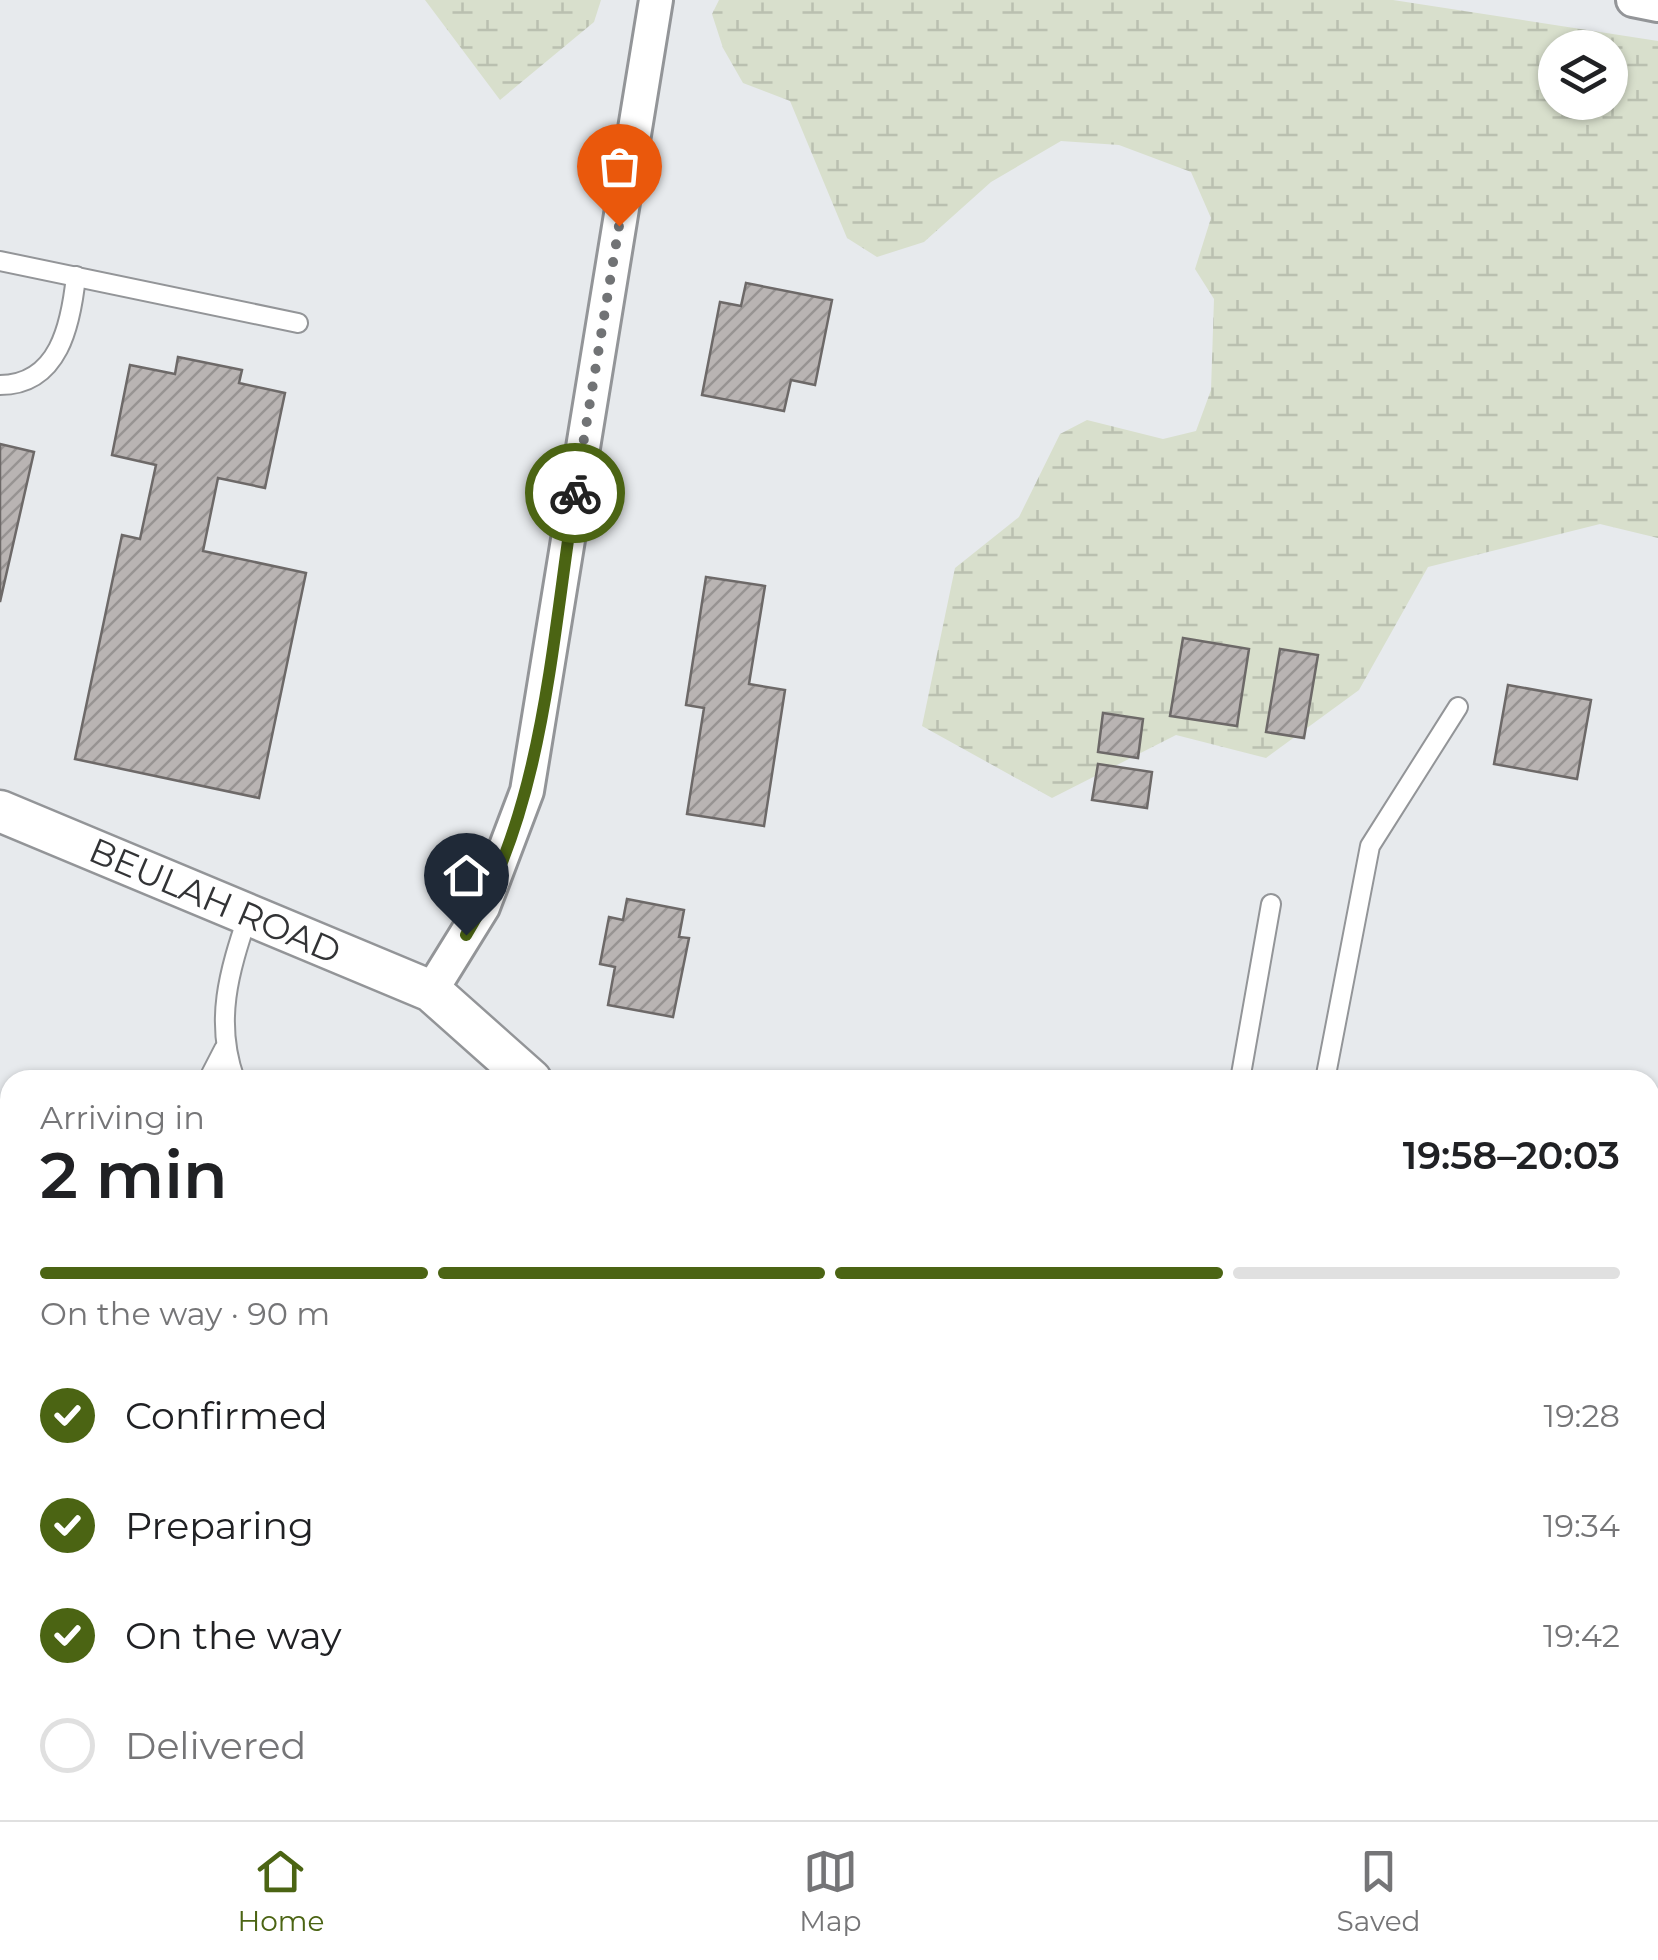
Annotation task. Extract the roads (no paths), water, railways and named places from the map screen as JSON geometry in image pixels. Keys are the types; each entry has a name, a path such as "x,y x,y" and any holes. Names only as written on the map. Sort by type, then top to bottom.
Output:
{"street":[{"path":"431,991 483,908 527,791 656,0"},
{"path":"1634,0 1658,5"},
{"name":"BEULAH ROAD","path":"0,811 431,991 520,1070"}],"lane":[{"path":"0,261 298,323"},
{"path":"0,386 20,385 34,378 57,351 72,314 76,276"},
{"path":"1327,1070 1370,846 1458,707"},
{"path":"1242,1070 1271,904"},
{"path":"231,1070 224,1049 222,1016 230,969 248,914"},
{"path":"213,1070 224,1049"}]}
